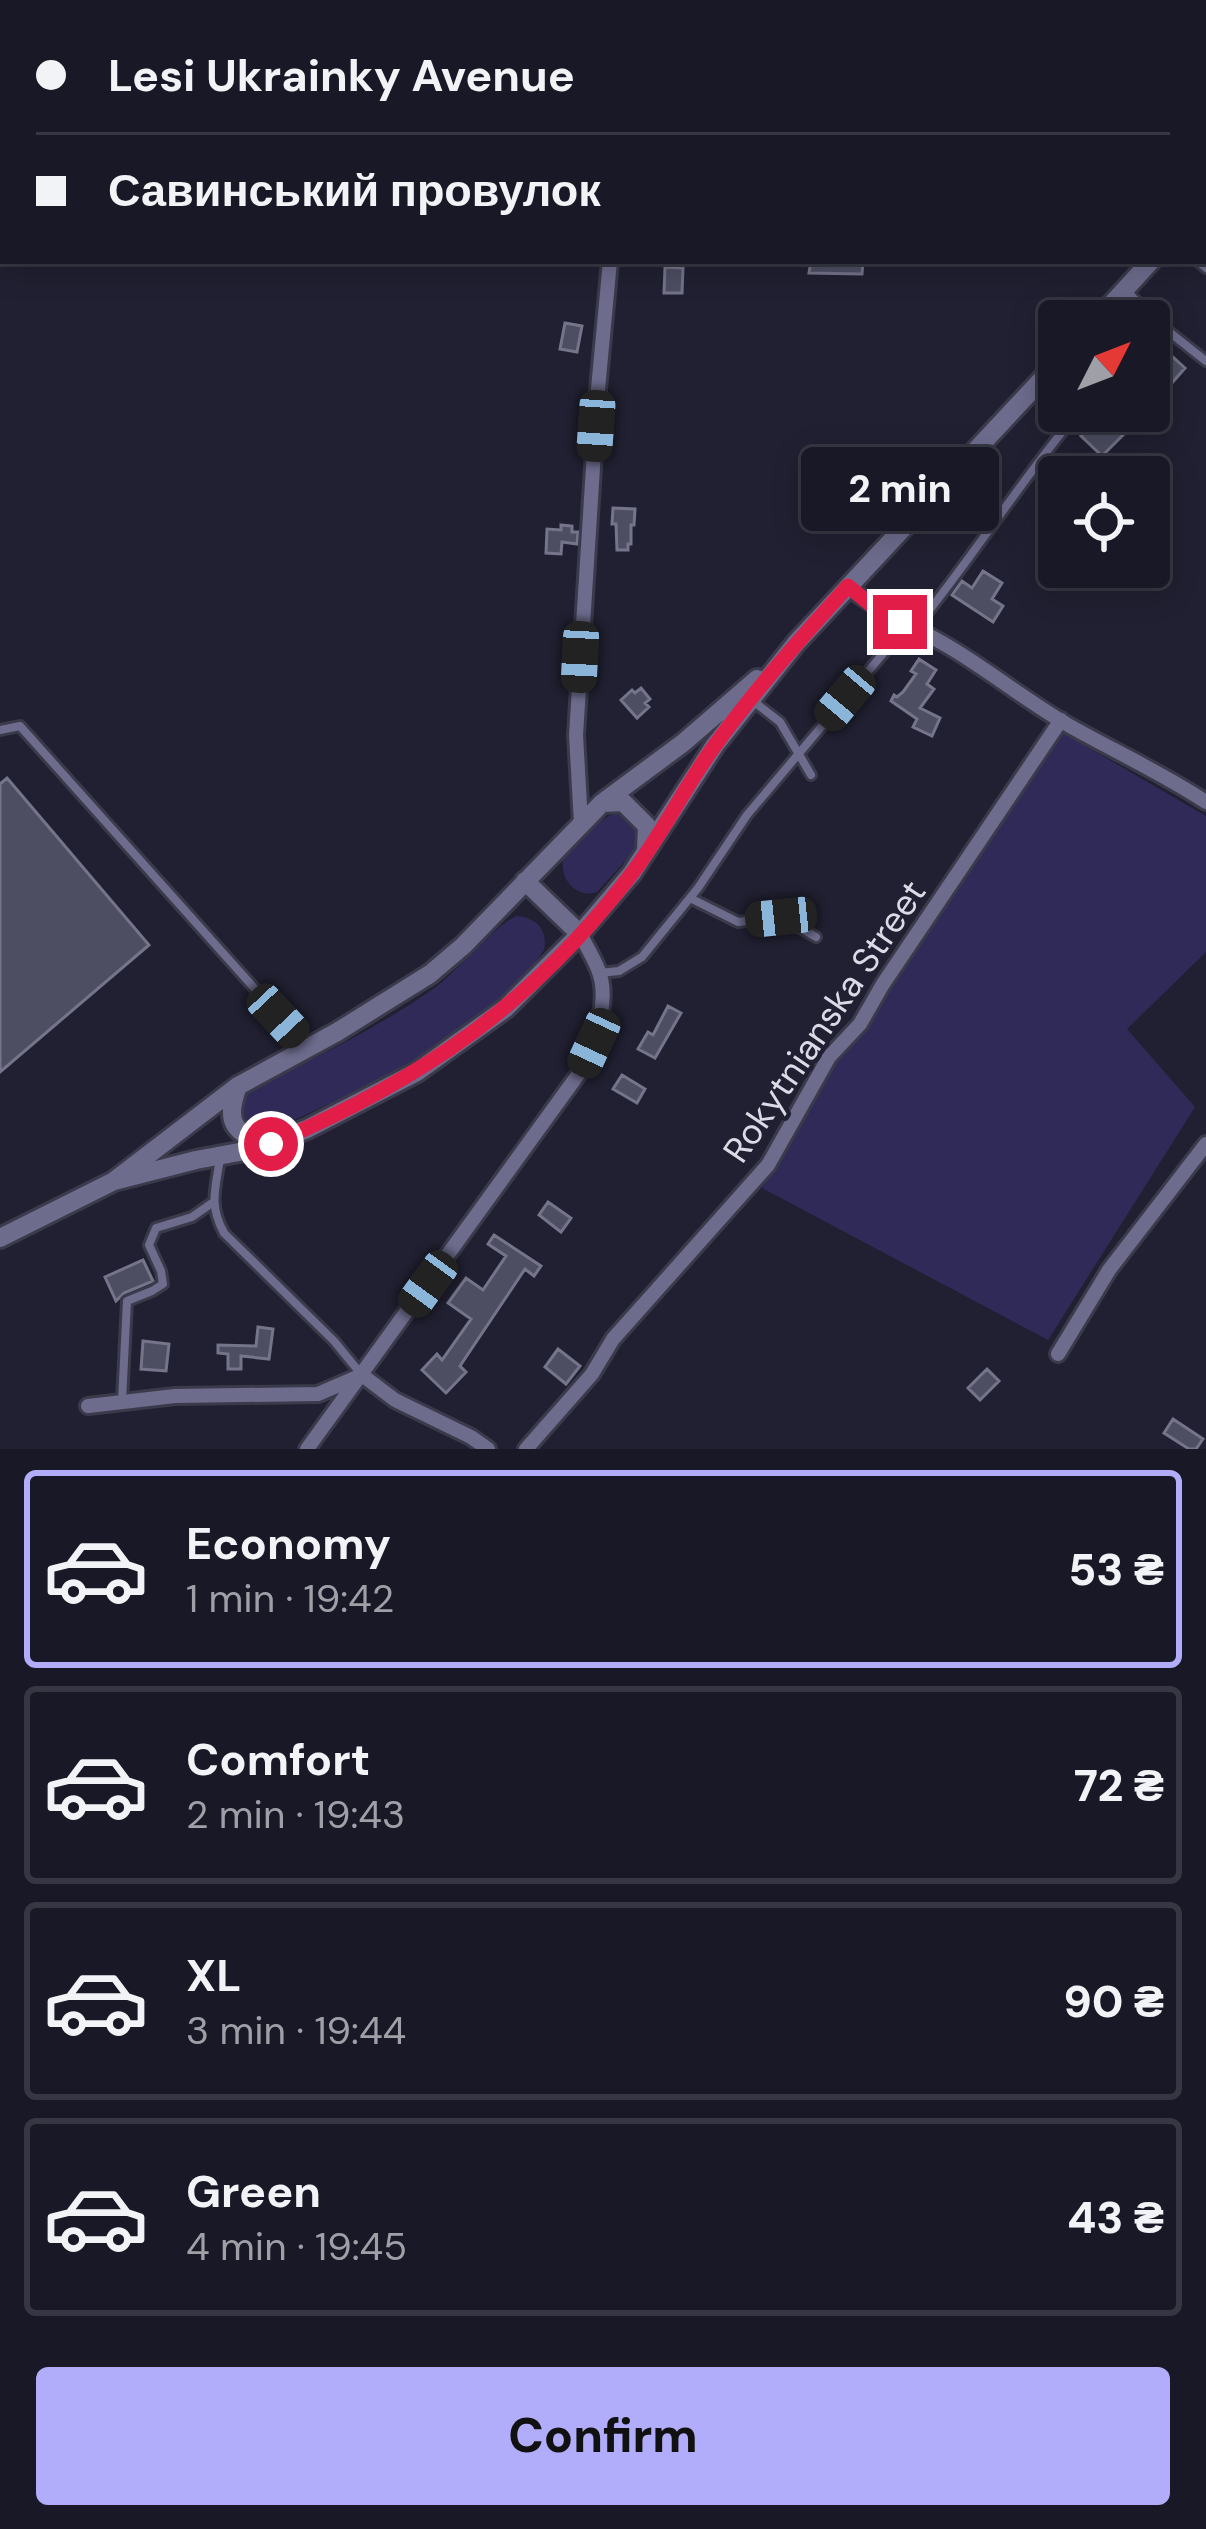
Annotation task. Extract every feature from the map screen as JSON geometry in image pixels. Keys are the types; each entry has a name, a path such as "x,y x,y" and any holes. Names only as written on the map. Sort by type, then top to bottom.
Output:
{"street":[{"path":"581,823 575,735 610,264"},
{"path":"1115,300 1148,264"},
{"path":"114,1181 271,1144 399,1082 506,1008 580,934 645,856 705,760 796,644 1038,383"},
{"path":"848,586 875,608 991,672 1060,720 1206,802"},
{"path":"0,1238 114,1181 238,1086 430,974 602,802 701,728 796,644"},
{"name":"Rokytnianska Street","path":"526,1449 592,1374 613,1339 768,1166 829,1057 860,1024 1060,720"},
{"path":"602,802 622,802 647,826 645,856"},
{"path":"307,1449 580,1072 594,1043 601,1006 600,973 580,934 525,881"},
{"path":"238,1086 231,1119 240,1132 271,1144"},
{"path":"1058,1354 1109,1270 1206,1144"},
{"path":"88,1406 175,1396 318,1394 362,1375"},
{"path":"362,1375 395,1400 488,1449"}],"lane":[{"path":"1125,289 1133,300"},
{"path":"1170,336 1206,361"},
{"path":"916,627 1064,432"},
{"path":"600,973 619,971 642,957 747,815 892,643 900,622"},
{"path":"751,700 780,722 811,775"},
{"path":"0,730 20,726 307,1047"},
{"path":"690,898 738,922 781,917 816,937"},
{"path":"220,1156 213,1202 224,1233 334,1341 362,1375"},
{"path":"122,1402 127,1301 163,1284 149,1245 156,1228 192,1217 213,1202"}],"shaded area":[{"path":"1058,730 1206,816 1206,952 1127,1029 1195,1107 1048,1340 762,1188 834,1059 870,1020"},
{"path":"620,812 639,823 638,847 597,892 577,890 564,874 563,860 596,825"},
{"path":"517,916 540,926 544,950 520,980 458,1033 345,1097 273,1129 256,1127 245,1118 243,1104 251,1089 411,1004"}],"building":[{"path":"810,264 863,264 862,274 809,273"},
{"path":"665,267 683,268 682,293 664,293"},
{"path":"565,323 582,326 577,352 560,349"},
{"path":"1170,354 1185,368 1170,385"},
{"path":"1085,432 1123,435 1102,456 1081,436"},
{"path":"613,508 635,509 628,550 617,550"},
{"path":"561,525 578,532 577,544 562,542 561,554 546,553 547,529 561,530"},
{"path":"983,571 1002,583 992,599 1003,606 993,622 952,595 962,581 972,588"},
{"path":"919,659 936,670 927,684 934,689 920,708 940,718 932,736 913,727 917,719 891,701 916,674 911,671"},
{"path":"641,688 650,699 645,703 649,707 637,718 621,700"},
{"path":"7,778 149,945 0,1072 0,784"},
{"path":"668,1006 681,1013 655,1058 638,1049 648,1032 653,1035"},
{"path":"622,1075 645,1089 637,1103 613,1089"},
{"path":"548,1202 571,1218 561,1232 539,1215"},
{"path":"494,1235 541,1266 534,1276 525,1269 460,1366 466,1372 446,1393 422,1370 437,1354 442,1360 471,1319 448,1303 466,1278 483,1290 506,1256 488,1244"},
{"path":"143,1260 153,1281 116,1301 105,1277"},
{"path":"258,1327 273,1329 269,1359 241,1356 241,1369 228,1369 228,1354 218,1353 218,1345 256,1346"},
{"path":"143,1341 169,1344 166,1371 141,1369"},
{"path":"558,1349 580,1366 566,1384 545,1367"},
{"path":"987,1369 999,1381 980,1400 968,1388"},
{"path":"1173,1419 1203,1439 1196,1449 1164,1433"}],"route":[{"path":"271,1144 417,1072 479,1030 532,984 632,873 716,745 848,586 900,622"}]}
